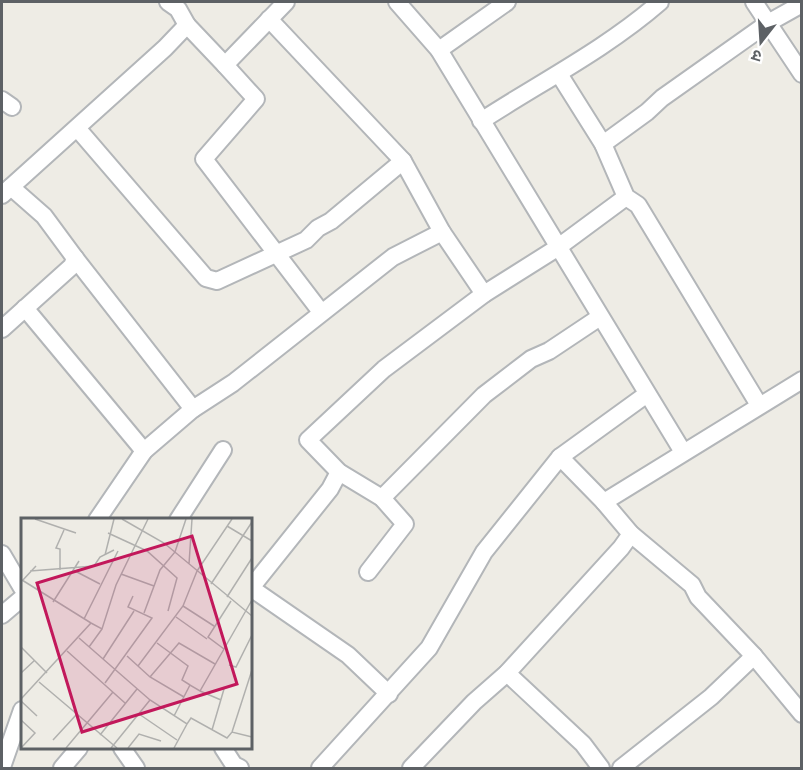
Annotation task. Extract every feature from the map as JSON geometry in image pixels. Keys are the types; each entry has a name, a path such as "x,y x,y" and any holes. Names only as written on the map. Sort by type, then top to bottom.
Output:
{"street":[{"path":"168,2 178,9 187,25 256,99 204,159 321,312"},
{"path":"225,65 286,2"},
{"path":"397,2 438,50 683,452"},
{"path":"438,50 507,2"},
{"path":"481,121 559,74 660,2"},
{"path":"754,2 801,74"},
{"path":"603,144 647,112 662,98 768,23 801,4"},
{"path":"269,19 403,161 442,232 484,294"},
{"path":"187,25 165,48 6,191 44,216 193,409"},
{"path":"559,74 603,144 626,197 638,205 759,405"},
{"path":"76,128 206,278 217,281 306,240 403,161"},
{"path":"369,572 405,524 382,498 339,472 308,440 384,369 484,294 557,248 626,197"},
{"path":"98,518 144,451 193,409 233,383 393,257 442,232"},
{"path":"2,329 72,266 75,258"},
{"path":"25,308 144,451"},
{"path":"382,498 484,395 531,359 549,351 600,317"},
{"path":"604,502 801,380"},
{"path":"320,768 429,648 484,552 560,457 647,394"},
{"path":"179,518 223,450"},
{"path":"560,457 604,502 631,534 692,585 698,597 754,656 801,714"},
{"path":"252,587 330,489 339,472"},
{"path":"411,768 474,702 507,673 621,549 631,534"},
{"path":"2,555 21,586"},
{"path":"252,589 348,655 389,694"},
{"path":"2,615 21,599"},
{"path":"621,768 711,697 754,656"},
{"path":"507,673 583,744 601,768"},
{"path":"2,767 21,713"},
{"path":"62,768 77,749"},
{"path":"123,749 136,768"},
{"path":"224,749 234,765 240,768"}]}
